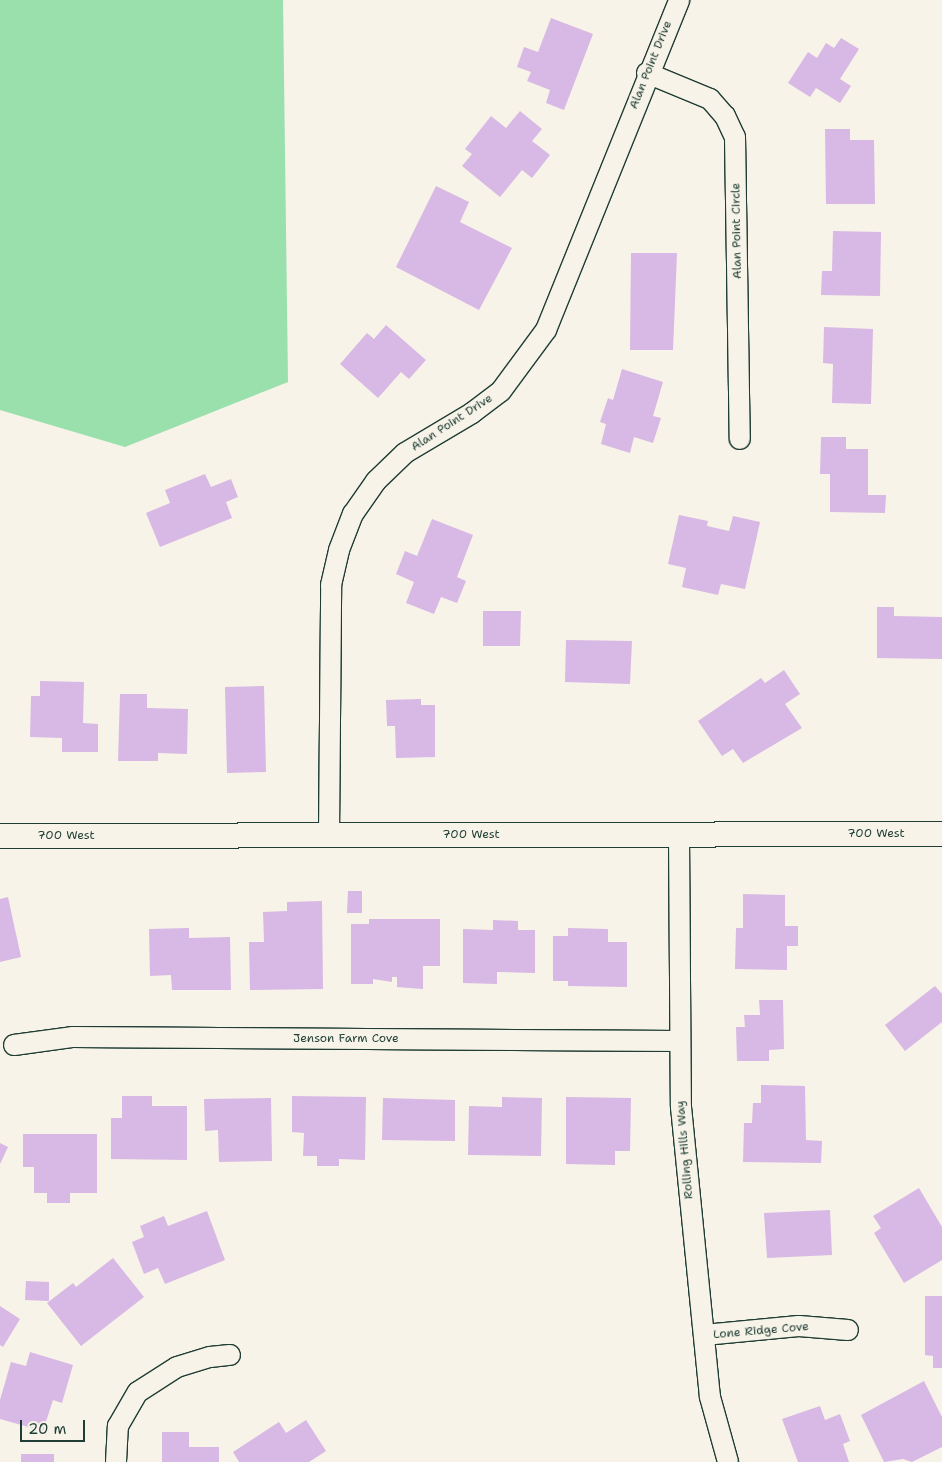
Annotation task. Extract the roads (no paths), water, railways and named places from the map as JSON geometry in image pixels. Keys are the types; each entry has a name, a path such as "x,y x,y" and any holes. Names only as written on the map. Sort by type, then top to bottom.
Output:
{"street":[{"name":"Alan Point Drive","path":"329,835 331,585 339,550 353,514 376,481 405,453 472,413 501,391 524,363 546,330 560,299 647,73 679,0"},
{"name":"Alan Point Circle","path":"647,73 710,100 725,116 734,137 740,439"},
{"name":"700 West","path":"0,836 942,834"},
{"name":"Rolling Hills Way","path":"679,835 678,1042 686,1162 714,1419 728,1462"},
{"name":"Jenson Farm Cove","path":"14,1045 73,1037 678,1042"},
{"name":"Lone Ridge Cove","path":"704,1335 799,1326 848,1330"},
{"path":"116,1462 118,1426 138,1392 177,1367 210,1357 230,1355"}]}
